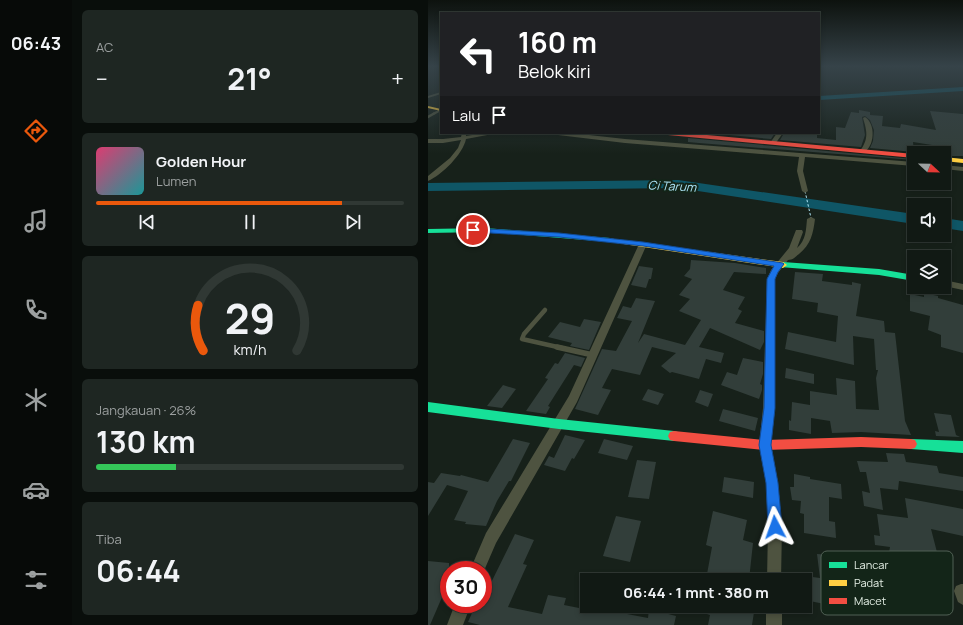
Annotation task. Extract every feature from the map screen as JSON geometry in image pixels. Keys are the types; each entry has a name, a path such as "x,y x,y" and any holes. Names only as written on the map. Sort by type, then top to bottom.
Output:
{"street":[{"path":"428,107 440,110"},
{"path":"863,151 869,145 869,128 865,118"},
{"path":"428,141 443,141 464,135 480,134"},
{"path":"566,134 625,141 907,163"},
{"path":"678,134 907,155"},
{"path":"773,143 779,134"},
{"path":"428,179 450,161 464,142 464,135"},
{"path":"802,155 800,171 805,191"},
{"path":"951,160 963,161"},
{"path":"951,168 963,169"},
{"path":"780,264 806,246 809,238 811,219"},
{"path":"428,231 485,230 559,235 643,244 780,264 879,272 907,277"},
{"path":"774,573 775,527 773,491 765,445 770,408 771,279 774,272 793,249 799,232"},
{"path":"481,561 491,538 573,399 643,244"},
{"path":"951,284 963,287"},
{"path":"428,407 559,424 765,445 861,442 963,447"},
{"path":"455,625 460,613"},
{"path":"774,613 774,625"}],"lane":[{"path":"428,117 440,111"},
{"path":"545,310 522,338 593,355"}],"building":[{"path":"859,110 870,112 870,115 883,116 882,126 900,128 901,124 936,130 930,111 963,114 963,156 951,156 951,146 932,146 913,142 913,146 907,146 907,151 870,148 873,141 874,130 870,120 865,116 862,117 865,135 861,147 780,140 783,134 817,134 817,138 836,140 836,127 845,128 851,112 859,113"},
{"path":"718,134 774,134 771,139"},
{"path":"688,138 907,159 688,142"},
{"path":"691,260 735,263 766,268 766,274 734,272 723,290 745,297 738,309 742,311 735,323 764,331 764,342 760,350 710,328 699,347 724,353 721,363 706,359 699,379 672,372 670,373 661,366 676,353 652,347 640,375 612,369 602,388 611,390 598,415 575,409 602,349 616,351 632,321 617,318 623,306 631,308 636,298 655,301 638,343 644,334 685,345 701,320 679,311 690,299 679,295 692,279 684,276 690,269"},
{"path":"639,266 653,268 651,279 649,279 646,288 631,285"},
{"path":"795,272 823,274 822,281 852,285 852,282 861,284 856,316 884,321 885,332 895,333 905,421 911,435 861,432 832,433 830,421 811,418 811,434 789,430 792,402 810,405 810,391 837,395 836,378 855,381 856,409 879,410 876,378 878,370 876,370 874,339 853,336 854,365 785,349 788,332 836,342 838,316 817,312 818,303 792,299"},
{"path":"910,294 924,297 924,294 929,294 963,305 963,353 941,347 941,335 928,330 930,316 910,311"},
{"path":"584,319 601,322 589,350 570,346 572,343 548,337 560,322 580,327"},
{"path":"565,353 585,358 581,367 574,365 548,406 550,407 546,414 526,411 548,379 545,378 555,363 558,364"},
{"path":"743,358 763,362 763,374 760,384 762,385 762,390 759,399 721,385 727,372 737,375"},
{"path":"786,368 814,374 814,384 785,378"},
{"path":"503,385 516,389 502,408 487,406"},
{"path":"648,389 664,394 658,405 642,400"},
{"path":"700,390 713,394 708,407 695,402"},
{"path":"723,409 758,418 755,431 719,421"},
{"path":"934,413 951,415 956,435 960,437 936,436 935,431 939,432"},
{"path":"565,435 585,440 574,459 572,458 565,471 544,465 549,456 554,458"},
{"path":"513,439 530,443 511,481 509,481 497,501 486,526 465,524 466,522 454,520 468,491 447,485 428,516 428,482 434,483 441,473 461,475 488,482"},
{"path":"604,439 633,446 627,460 598,453"},
{"path":"886,453 904,454 906,462 937,466 939,473 963,477 963,491 899,481 898,490 880,488 883,510 864,506 862,491 870,493 866,472 860,472 857,461 888,462"},
{"path":"637,460 656,462 649,499 628,497"},
{"path":"794,474 810,477 810,479 841,484 842,499 829,497 829,521 835,522 836,538 804,533 804,514 800,513 801,501 792,500 790,487 794,487"},
{"path":"724,477 754,482 753,498 722,492"},
{"path":"905,498 963,509 963,536 931,529 937,551 889,551 890,547 875,545 874,535 880,536 877,514 908,518"},
{"path":"713,511 747,520 743,540 753,543 750,573 707,573 712,547 706,545"},
{"path":"616,516 641,521 630,562 603,556"},
{"path":"515,534 534,540 523,564 527,565 508,607 542,614 548,595 566,598 564,605 580,608 580,613 627,613 648,618 649,613 664,613 676,616 674,625 480,625 468,622 472,613 492,613 492,581"},
{"path":"817,554 821,554 821,603 812,601 812,577 820,578"},
{"path":"428,561 440,562 440,602 430,625 428,625"},
{"path":"704,613 754,613 752,625 708,625 710,615"}],"waterway":[{"path":"820,98 864,95"},
{"name":"Ci Tarum","path":"428,187 678,184 907,218"},
{"name":"Ci Tarum","path":"951,224 963,226"}],"ferry route":[{"path":"805,191 811,218"}],"traffic: fast":[{"path":"428,231 485,230 610,240"},
{"path":"783,265 879,272 907,277"},
{"path":"428,407 559,424 674,436"},
{"path":"911,444 963,447"}],"traffic: slow":[{"path":"428,107 440,110"},
{"path":"951,160 963,161"},
{"path":"610,240 783,265"}],"traffic: jam":[{"path":"679,134 907,155"},
{"path":"674,436 765,445 861,442 911,444"}],"route":[{"path":"473,230 559,235 643,244 780,264 771,279 770,408 765,445 772,483 775,527"}]}
